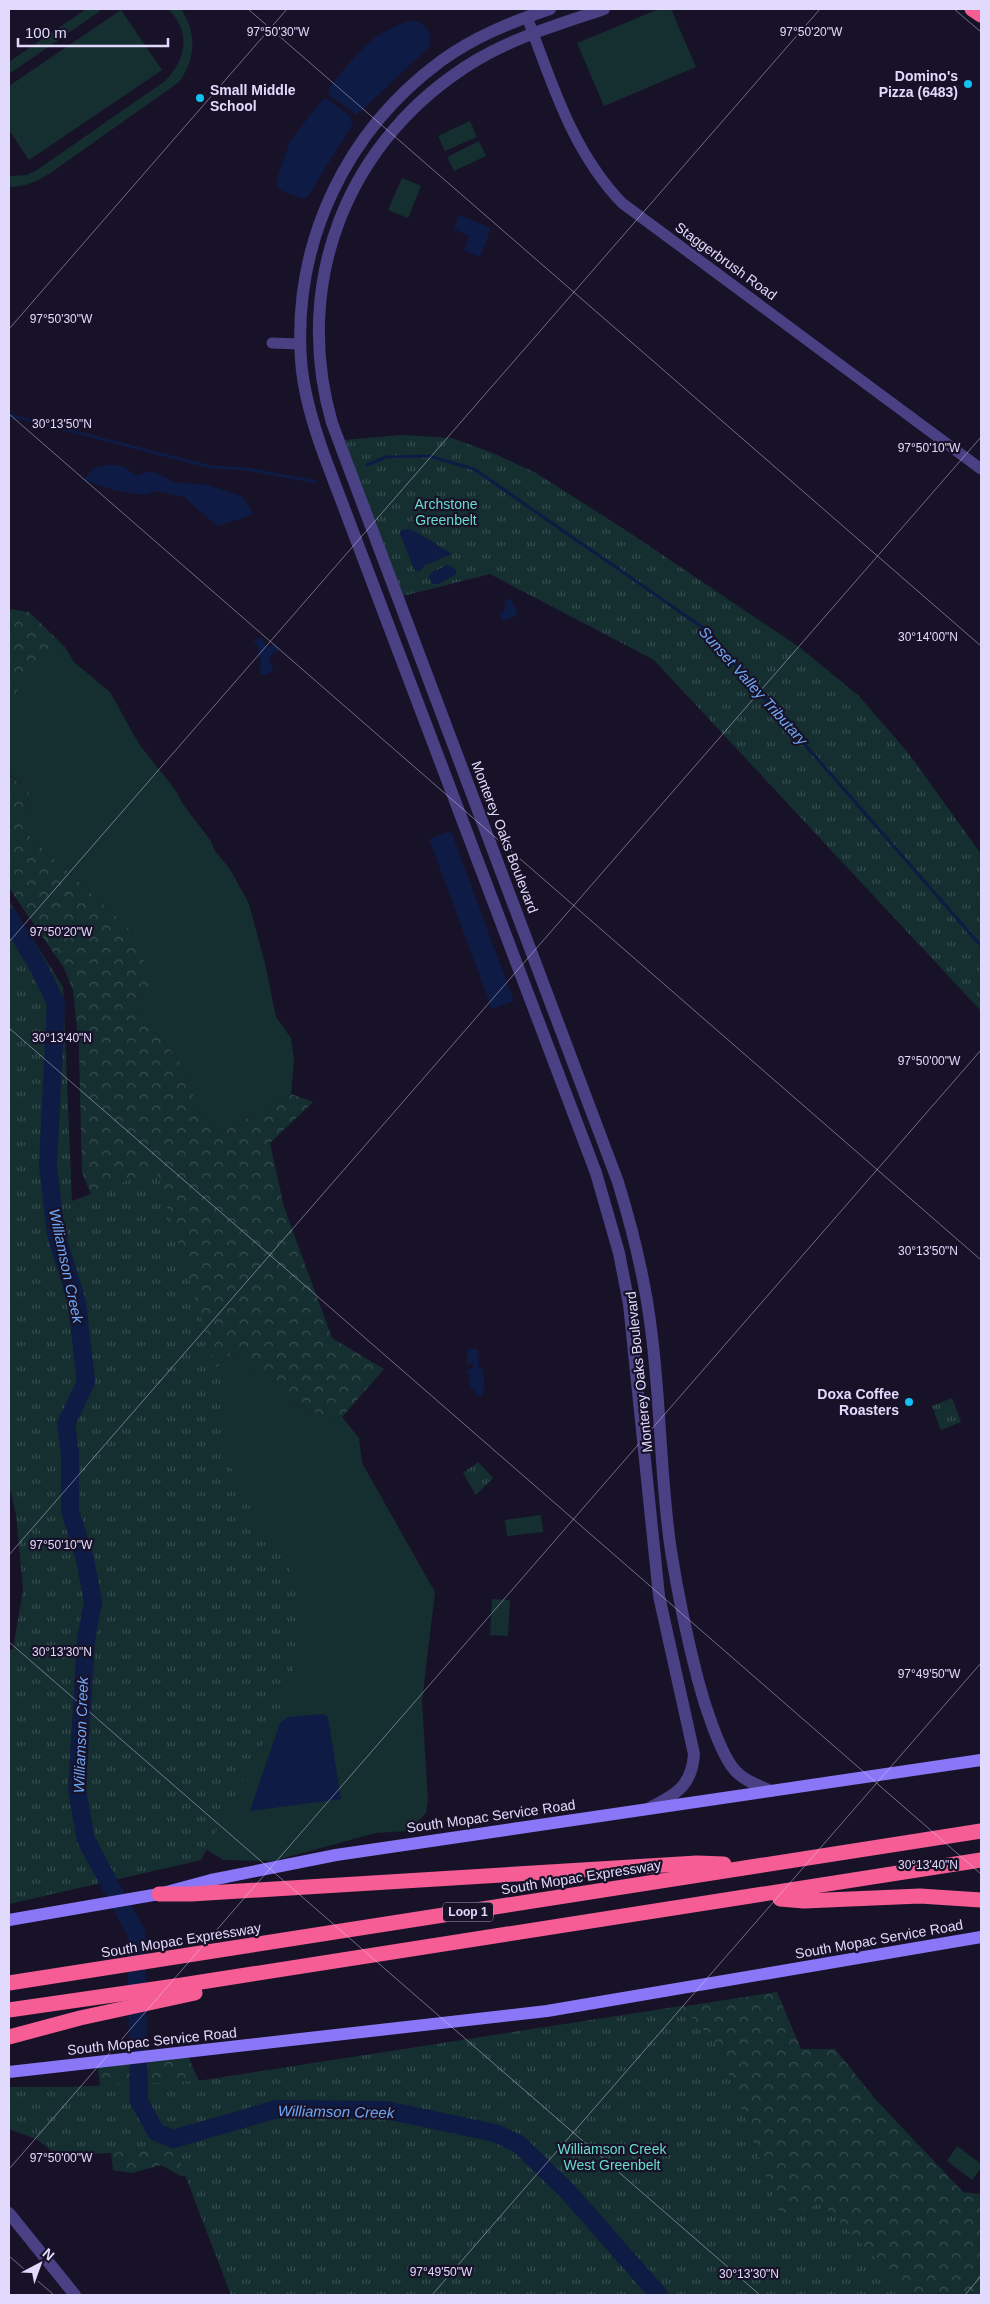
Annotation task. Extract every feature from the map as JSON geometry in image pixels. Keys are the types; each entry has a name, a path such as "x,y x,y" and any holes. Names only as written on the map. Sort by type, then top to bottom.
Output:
{"highway":[{"path":"972,9 981,15"},
{"name":"South Mopac Expressway","path":"9,1983 981,1831"},
{"name":"Loop 1","path":"9,2010 77,1999 181,1991 252,1975 981,1860"},
{"path":"159,1894 191,1894 697,1863 761,1866"},
{"path":"748,1898 804,1900 920,1896 981,1900"},
{"path":"9,2037 181,1991"}],"main road":[{"path":"966,9 981,23"},
{"name":"South Mopac Service Road","path":"9,1920 159,1894 211,1880 336,1855 981,1760"},
{"name":"South Mopac Service Road","path":"9,2072 547,2011 981,1937"}],"street":[{"name":"Monterey Oaks Boulevard","path":"550,9 483,36 441,61 397,98 358,145 329,196 312,240 302,299 300,344 306,392 313,424 584,1140 605,1199 619,1252 633,1330 653,1556 659,1596 694,1754 693,1765 685,1785 669,1798 649,1808"},
{"name":"Monterey Oaks Boulevard","path":"604,9 533,33 476,61 444,82 411,110 393,130 369,162 344,206 326,261 319,310 321,368 327,404 339,440 618,1182 639,1257 646,1295 656,1378 671,1550 691,1653 710,1718 731,1767 753,1783 771,1790"},
{"name":"Staggerbrush Road","path":"527,17 564,117 580,148 599,177 622,203 981,469"},
{"path":"272,344 300,344"},
{"path":"9,2213 75,2295"}],"green space":[{"path":"86,9 103,9 9,74 9,62"},
{"path":"168,9 181,9 190,27 192,37 189,64 179,82 49,174 30,183 9,187 9,176 27,175 37,170 165,81 178,64 183,46 181,27"},
{"path":"659,9 671,9 696,67 604,106 577,43"},
{"path":"121,10 162,70 29,160 9,130 9,86"},
{"path":"470,121 477,137 445,151 438,136"},
{"path":"479,141 486,156 454,171 447,157"},
{"path":"402,178 421,186 408,218 388,210"},
{"name":"Archstone Greenbelt","path":"400,435 452,438 495,454 536,473 627,531 799,647 859,696 909,754 981,854 981,1011 654,660 490,574 403,596 344,440"},
{"path":"9,609 29,612 65,647 22,682 9,706"},
{"path":"65,647 74,662 110,692 139,744 177,792 182,803 211,841 215,851 230,869 249,904 265,963 276,1017 291,1038 294,1060 291,1094 222,1132 200,1115 182,1064 139,1013 135,999 157,992 129,928 23,830 29,790 9,774 9,696 27,673 30,675"},
{"path":"9,775 29,790 23,830 129,928 158,992 135,999 139,1013 182,1064 200,1115 222,1132 291,1094 313,1102 270,1143 284,1207 332,1338 384,1369 342,1417 330,1419 284,1399 232,1352 215,1370 109,1240 82,1172 79,1049 73,990 64,968 9,888"},
{"path":"9,901 63,987 72,1201 156,1170 222,1387 228,1462 255,1517 284,1556 298,1590 294,1664 279,1712 201,1860 9,1904 9,1650 13,1649 23,1589 16,1515 9,1485"},
{"path":"232,1352 284,1399 330,1419 342,1417 359,1438 362,1463 435,1592 422,1701 428,1801 426,1813 408,1831 376,1833 273,1861 223,1860 199,1845 215,1370"},
{"path":"952,1398 961,1422 941,1430 932,1406"},
{"path":"478,1462 493,1478 476,1495 463,1473"},
{"path":"541,1515 543,1532 507,1536 505,1520"},
{"path":"492,1599 510,1600 508,1636 490,1635"},
{"name":"Williamson Creek West Greenbelt","path":"777,1992 801,2049 835,2049 876,2100 963,2192 981,2194 981,2295 243,2295 200,2176 181,2176 161,2165 132,2173 113,2170 97,2062 186,2052 199,2081"},
{"name":"Williamson Creek West Greenbelt","path":"681,2006 718,2045 781,2217 821,2203 911,2295 231,2295 175,2149 59,2156 36,2139 9,2129 9,2087 69,2087 198,2081"},
{"path":"957,2146 981,2164 981,2168 972,2180 947,2161"}],"water":[{"path":"414,20 422,24 430,33 430,46 357,115 330,96 328,89 355,56 386,31"},
{"path":"323,99 327,99 350,116 353,123 309,195 303,199 279,190 276,181 290,141"},
{"path":"459,215 491,228 480,257 464,251 469,236 454,229"},
{"path":"122,466 136,475 154,472 174,482 208,485 242,496 254,514 217,526 184,497 157,491 145,495 117,491 83,480 95,467"},
{"path":"408,529 452,554 425,565 420,571 415,571 400,534 401,530"},
{"path":"448,565 456,570 456,574 438,584 432,584 429,577 432,572"},
{"path":"511,598 518,615 503,621 499,613 503,612 506,606 504,601"},
{"path":"262,638 266,647 276,644 279,651 273,653 269,658 270,663 274,666 269,674 265,675 260,673 259,668 262,664 258,653 259,648 253,640"},
{"path":"451,831 514,1001 492,1009 429,839"},
{"path":"467,1349 478,1349 479,1368 482,1368 484,1382 481,1396 477,1396 474,1390 471,1390 467,1369 473,1369 473,1364 467,1364"},
{"path":"323,1714 328,1717 341,1799 250,1811 280,1723 288,1717"}],"waterway":[{"name":"Sunset Valley Tributary","path":"9,415 211,467 247,469 316,482"},
{"name":"Sunset Valley Tributary","path":"367,465 386,457 429,456 474,469 702,627 981,946"},
{"name":"Williamson Creek","path":"9,917 39,968 56,1003 48,1165 56,1234 77,1302 86,1382 66,1424 70,1454 70,1511 85,1559 93,1602 86,1640 77,1790 86,1840 136,1933 139,2101 156,2132 173,2139 277,2109 386,2110 495,2133 519,2144 569,2193 659,2295"}],"place":[{"name":"Domino's Pizza (6483)","path":"968,84"},
{"name":"Small Middle School","path":"200,98"},
{"name":"Doxa Coffee Roasters","path":"909,1402"}]}
